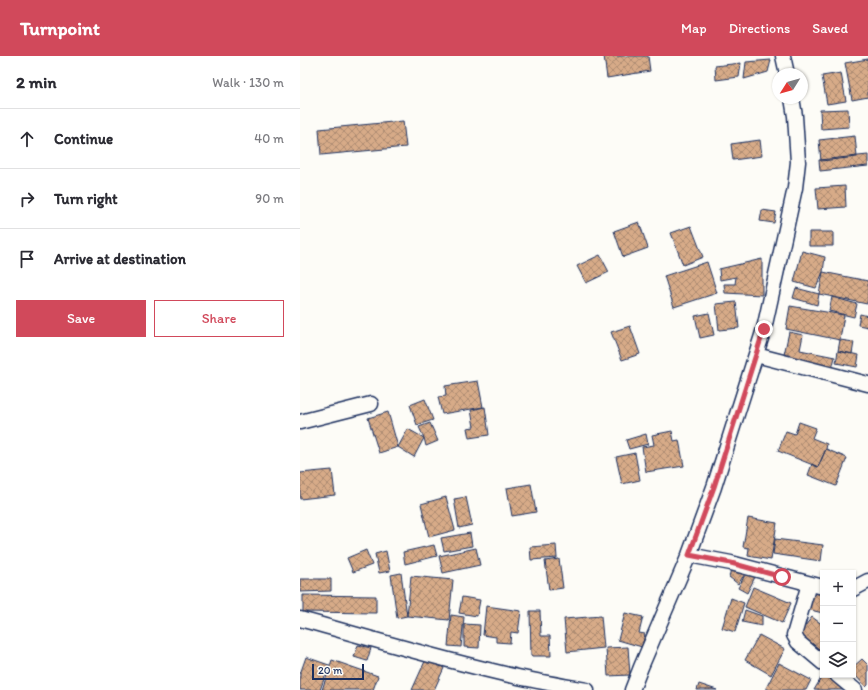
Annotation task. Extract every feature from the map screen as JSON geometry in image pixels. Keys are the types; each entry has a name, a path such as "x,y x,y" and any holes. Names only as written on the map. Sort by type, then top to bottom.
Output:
{"street":[{"path":"783,56 786,68"},
{"path":"632,690 689,555 714,487 764,329 798,169 798,139 793,104"},
{"path":"756,355 868,384"},
{"path":"300,422 371,404"},
{"path":"689,555 731,563 820,587"},
{"path":"856,587 868,581"},
{"path":"809,584 794,635 798,642 820,660"},
{"path":"300,619 470,666 587,690"},
{"path":"841,678 855,690"}],"building":[{"path":"604,56 648,56 650,71 607,78"},
{"path":"868,59 868,97 852,100 845,63"},
{"path":"771,60 768,72 744,79 746,62"},
{"path":"741,63 739,77 716,80 715,66"},
{"path":"841,73 846,101 827,104 822,76"},
{"path":"848,109 849,127 821,129 820,110"},
{"path":"403,121 406,147 321,155 319,129"},
{"path":"855,136 857,157 821,161 819,140"},
{"path":"760,140 762,156 733,160 731,144"},
{"path":"868,155 868,166 820,171 819,160"},
{"path":"845,186 846,207 818,209 816,188"},
{"path":"762,210 776,212 774,223 760,221"},
{"path":"639,222 648,248 623,257 614,231"},
{"path":"691,226 703,257 683,265 671,233"},
{"path":"809,232 833,232 833,246 809,246"},
{"path":"802,251 825,257 823,272 816,288 794,282"},
{"path":"600,255 609,272 586,283 577,266"},
{"path":"762,259 762,295 725,293 724,284 735,284 736,277 720,280 719,269"},
{"path":"707,262 717,293 674,307 664,276"},
{"path":"823,272 868,281 867,304 819,294"},
{"path":"796,288 819,294 817,305 793,298"},
{"path":"832,297 857,304 854,317 829,311"},
{"path":"736,302 739,328 719,330 716,304"},
{"path":"790,306 844,315 840,340 786,329"},
{"path":"709,313 714,335 700,338 695,316"},
{"path":"860,314 868,316 868,327 858,325"},
{"path":"630,326 640,354 622,360 611,332"},
{"path":"789,332 803,335 800,350 835,357 832,369 783,359"},
{"path":"840,340 854,342 852,354 838,351"},
{"path":"838,351 859,355 857,367 836,363"},
{"path":"478,381 483,407 442,414 438,397 446,396 445,386"},
{"path":"425,399 433,420 417,425 410,405"},
{"path":"485,407 489,435 469,438 467,428 474,427 471,410"},
{"path":"388,412 398,447 379,453 368,418"},
{"path":"799,422 816,428 812,438 827,444 818,467 778,451 786,431 795,434"},
{"path":"430,423 438,441 426,446 419,427"},
{"path":"408,429 424,438 414,457 398,447"},
{"path":"672,431 674,441 679,440 684,466 646,472 642,447 654,445 652,435"},
{"path":"646,434 648,444 629,449 626,440"},
{"path":"826,449 847,458 836,486 808,475 812,464 818,467"},
{"path":"635,453 640,480 622,484 616,457"},
{"path":"332,470 335,495 300,499 300,473"},
{"path":"531,484 536,512 512,516 507,488"},
{"path":"446,497 455,530 429,537 421,504"},
{"path":"466,497 472,525 459,528 454,499"},
{"path":"748,518 777,523 771,560 748,556 749,548 743,547"},
{"path":"470,533 472,546 444,551 441,538"},
{"path":"775,539 823,545 821,561 773,554"},
{"path":"434,545 437,556 405,564 403,552"},
{"path":"556,545 557,558 531,560 530,547"},
{"path":"476,548 480,565 443,573 439,556"},
{"path":"366,550 372,565 353,572 347,558"},
{"path":"386,551 390,571 379,573 375,554"},
{"path":"559,559 563,588 549,590 545,561"},
{"path":"731,569 745,574 738,584 729,577"},
{"path":"401,573 407,616 397,618 391,575"},
{"path":"746,573 755,577 747,593 738,588"},
{"path":"411,576 453,580 449,620 407,616"},
{"path":"300,579 331,579 331,591 300,592"},
{"path":"811,585 820,587 820,612 806,609"},
{"path":"753,587 791,603 782,623 745,607"},
{"path":"303,595 376,596 376,613 303,612"},
{"path":"462,597 480,600 477,616 459,613"},
{"path":"731,598 744,603 735,632 722,628"},
{"path":"486,606 521,611 518,633 511,632 510,643 496,642 496,637 483,635"},
{"path":"745,610 762,616 762,626 742,622"},
{"path":"530,611 540,611 541,636 550,636 551,656 531,656"},
{"path":"625,613 643,617 639,633 645,634 642,647 618,640"},
{"path":"451,615 464,617 461,647 448,646"},
{"path":"601,616 604,648 567,652 564,619"},
{"path":"812,617 820,623 820,653 798,635"},
{"path":"464,624 480,625 479,648 464,647"},
{"path":"759,635 785,649 771,675 745,660"},
{"path":"358,645 371,648 367,661 354,657"},
{"path":"628,647 630,675 608,676 606,648"},
{"path":"306,657 329,665 320,690 300,690 300,674"},
{"path":"426,659 444,668 434,690 412,690"},
{"path":"862,659 868,665 868,685 866,687 856,676 856,664"},
{"path":"332,660 378,676 373,690 322,690"},
{"path":"779,663 811,680 806,690 770,690 766,688"},
{"path":"821,678 833,678 851,690 814,690"},
{"path":"699,684 717,690 697,690"}],"route":[{"path":"764,329 714,487 689,555 731,563 782,577"}]}
